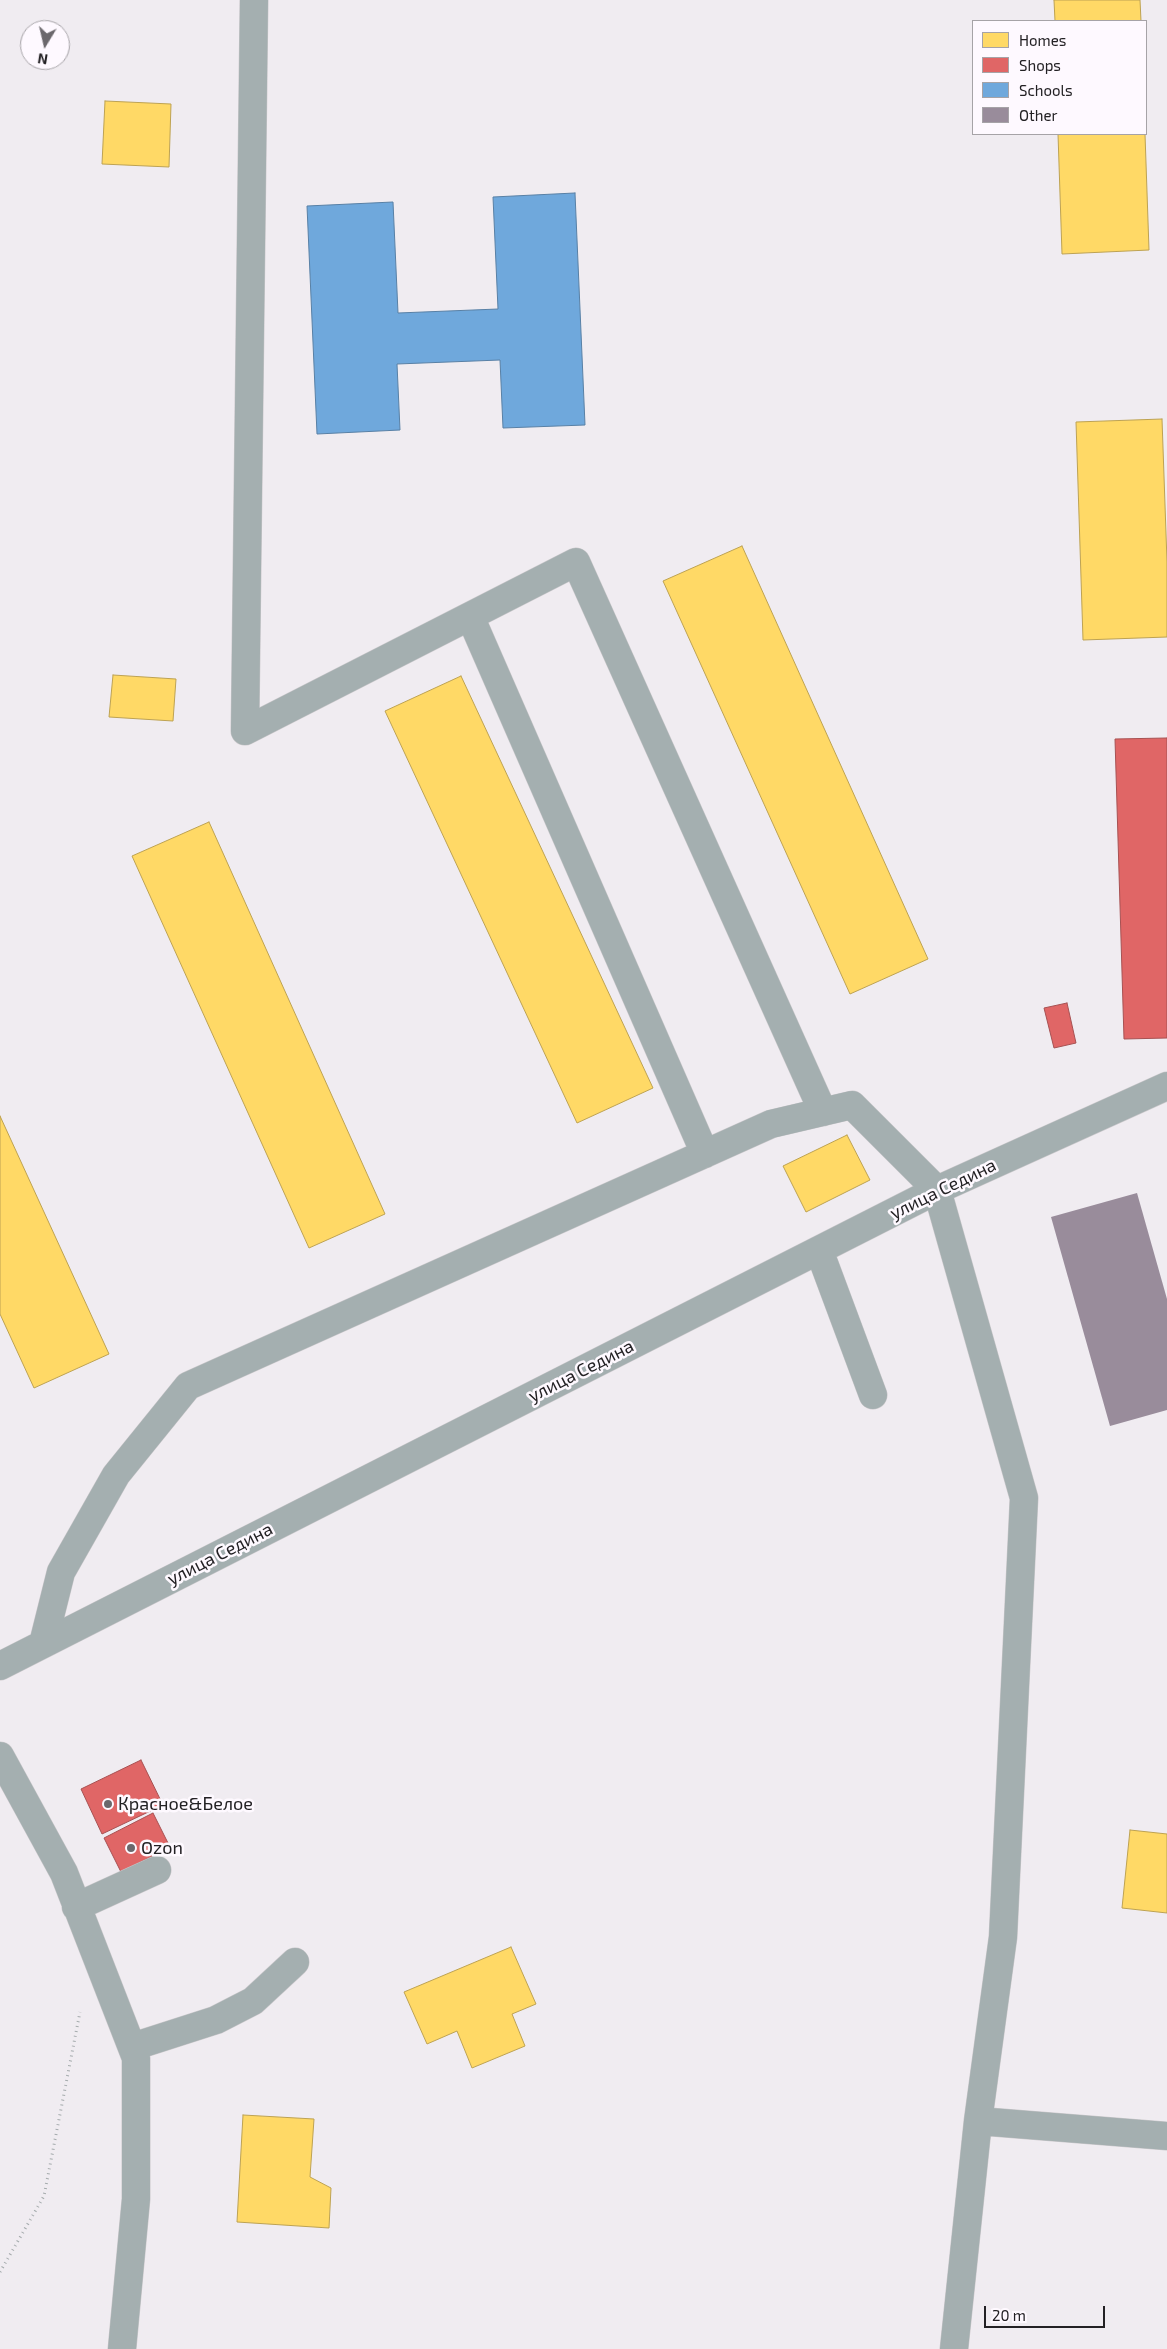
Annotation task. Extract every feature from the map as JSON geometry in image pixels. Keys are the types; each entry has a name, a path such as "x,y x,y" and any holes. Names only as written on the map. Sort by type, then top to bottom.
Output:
{"street":[{"path":"254,0 245,732 576,562 823,1112"},
{"path":"470,616 705,1154"},
{"name":"улица Седина","path":"0,1666 937,1190 1167,1086"},
{"path":"43,1644 61,1572 116,1475 188,1386 771,1124 852,1105 937,1190 1024,1498 1003,1937 978,2121 954,2349"},
{"path":"819,1250 873,1395"},
{"path":"0,1756 64,1873 136,2058 136,2199 122,2349"},
{"path":"76,1907 157,1870"},
{"path":"132,2047 224,2016 253,2001 295,1962"},
{"path":"978,2121 1167,2136"}],"path":[{"path":"0,2272 44,2196 81,2004"}],"building: Homes":[{"path":"1054,0 1140,0 1141,20 1055,20"},
{"path":"105,101 171,104 169,167 102,164"},
{"path":"1058,135 1145,135 1149,250 1062,254"},
{"path":"1162,419 1167,562 1167,637 1083,640 1076,422"},
{"path":"742,546 928,959 850,994 663,581"},
{"path":"113,675 176,679 173,721 109,717"},
{"path":"461,676 653,1088 577,1123 385,711"},
{"path":"209,822 385,1214 309,1248 132,856"},
{"path":"0,1116 109,1354 34,1388 0,1314"},
{"path":"847,1135 870,1180 806,1212 783,1166"},
{"path":"1130,1830 1167,1834 1167,1913 1122,1908"},
{"path":"511,1947 536,2004 512,2014 525,2046 472,2068 457,2031 427,2044 404,1992"},
{"path":"243,2115 314,2119 310,2177 331,2188 329,2228 237,2222"}],"building: Shops":[{"path":"1167,738 1167,1038 1124,1039 1115,739"},
{"path":"1067,1003 1076,1043 1054,1048 1044,1008"},
{"path":"141,1760 163,1805 102,1834 81,1789"},
{"path":"153,1813 170,1847 121,1872 104,1838"}],"building: Schools":[{"path":"575,193 585,425 503,428 500,360 397,364 400,430 317,434 307,206 393,202 398,313 498,309 493,197"}],"building: Other":[{"path":"1137,1193 1167,1299 1167,1410 1110,1426 1051,1217"}],"place":[{"name":"Красное&Белое","path":"108,1804"},
{"name":"Ozon","path":"131,1848"}]}
